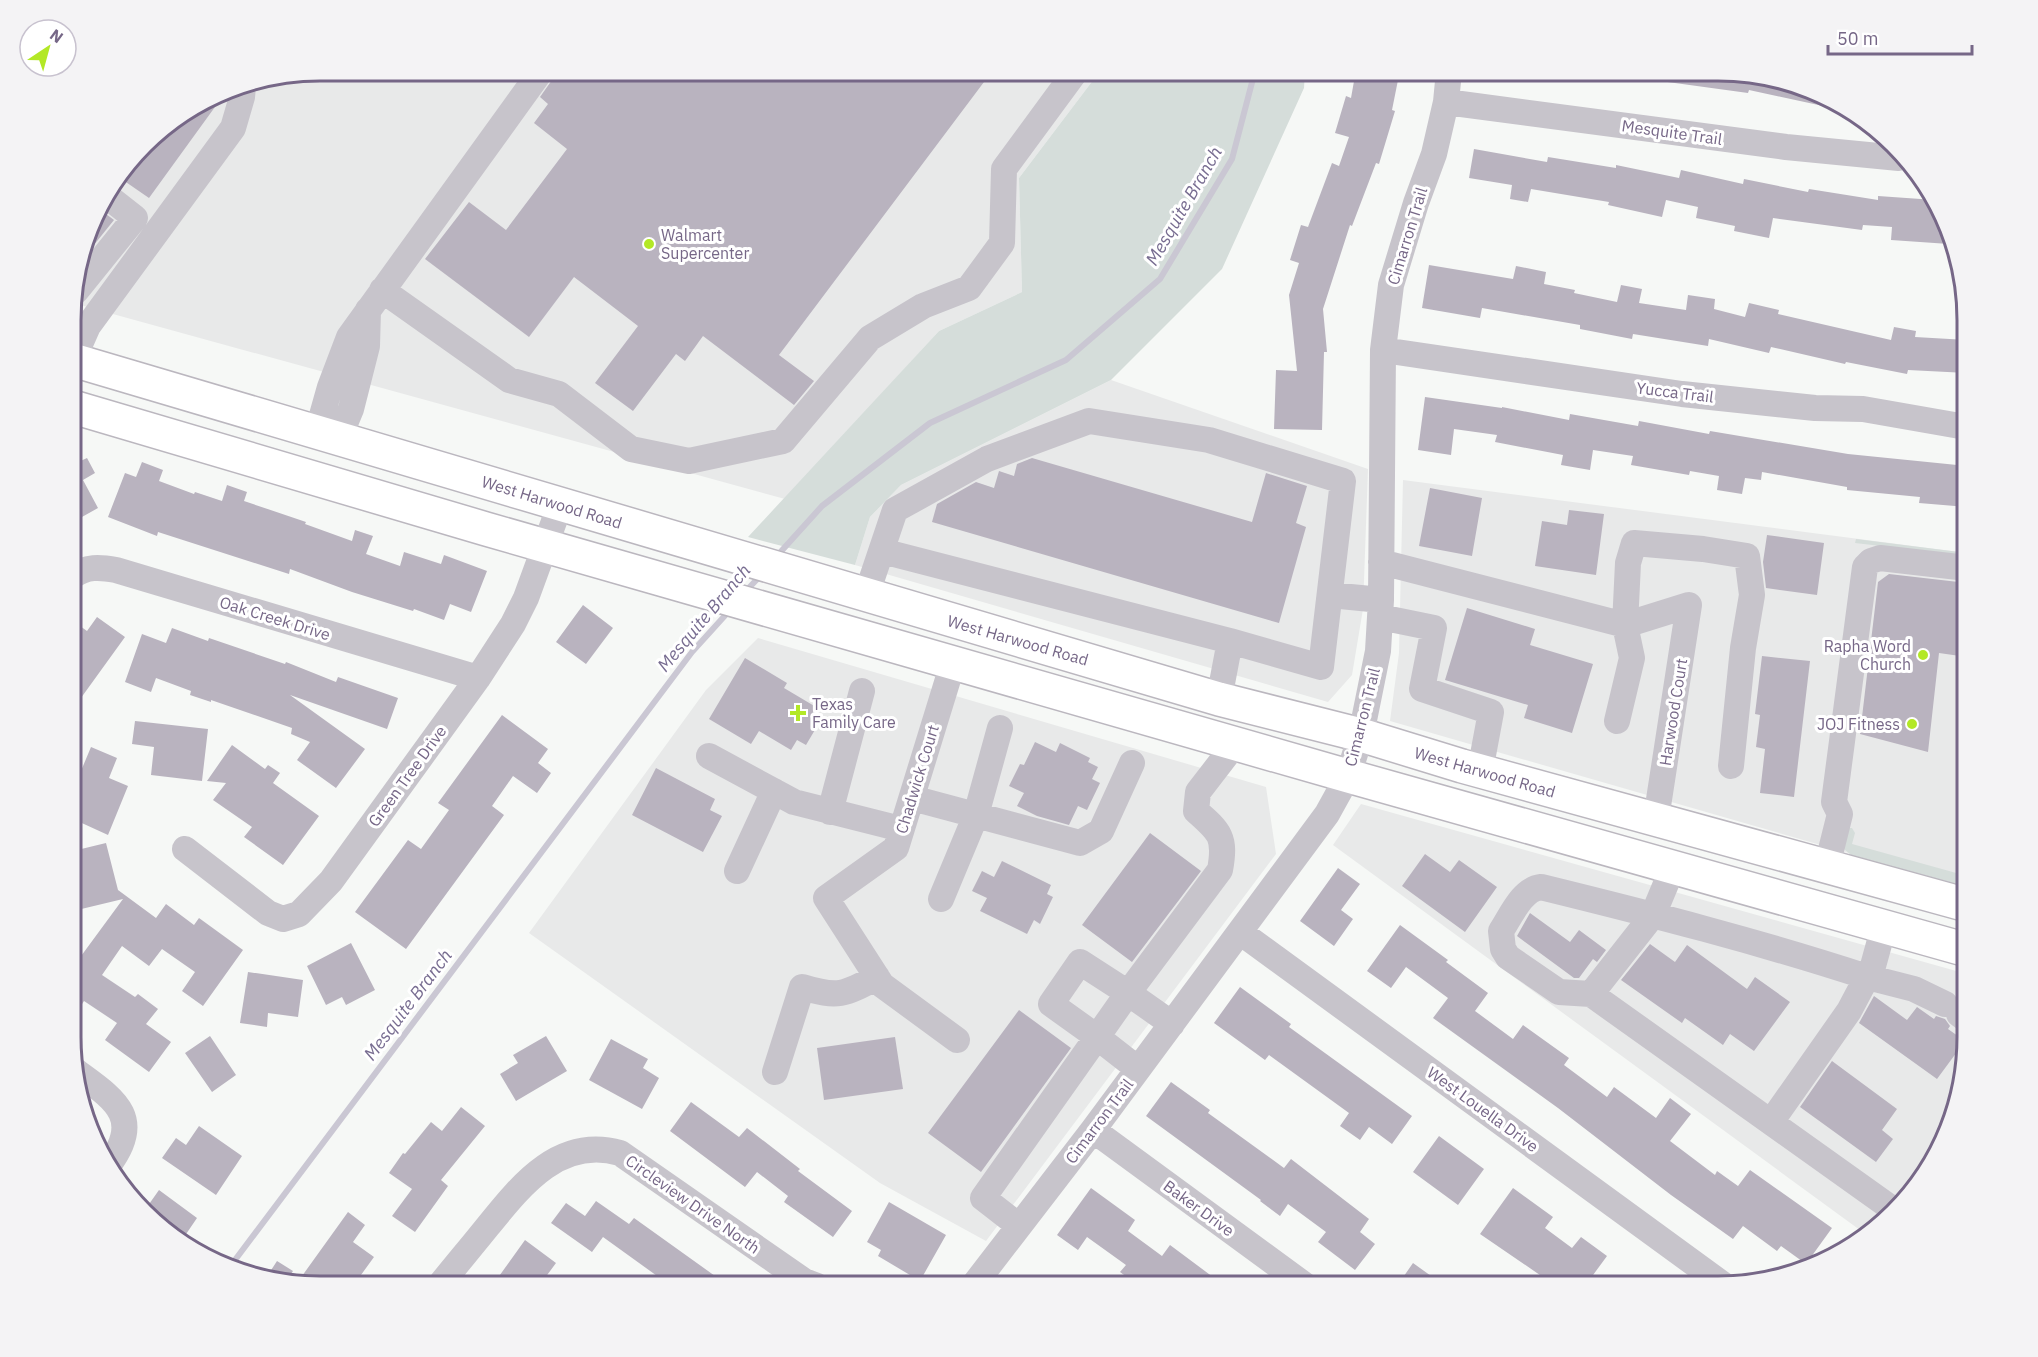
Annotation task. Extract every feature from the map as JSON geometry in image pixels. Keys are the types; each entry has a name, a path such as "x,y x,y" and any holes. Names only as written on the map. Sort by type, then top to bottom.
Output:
{"main road":[{"name":"West Harwood Road","path":"81,362 1219,699 1361,735 1480,771 1957,902"},
{"path":"81,409 795,618 1957,947"},
{"path":"183,441 199,426 305,455 319,455 328,435"}],"street":[{"path":"328,435 330,387 349,337 533,81"},
{"path":"375,300 508,380 559,394 631,449 689,461 783,441 870,338 922,306 969,288 1002,243 1004,169 1068,81"},
{"name":"Cimarron Trail","path":"982,1276 1093,1130 1327,814 1348,776 1361,735 1378,651 1383,350 1391,285 1416,203 1434,154 1446,102 1448,81"},
{"path":"81,342 88,326 233,128 237,96"},
{"name":"Mesquite Trail","path":"1446,102 1786,147 1893,157"},
{"path":"120,188 165,222"},
{"path":"85,280 135,218 113,200"},
{"name":"Yucca Trail","path":"1383,350 1682,394 1815,408 1863,409 1957,425"},
{"path":"866,596 895,510 987,459 1089,421 1209,440 1343,481 1382,486"},
{"path":"882,551 1322,667 1343,481"},
{"name":"Green Tree Drive","path":"185,849 267,913 283,918 299,914 331,881 478,678 513,624 526,598 560,505"},
{"path":"1617,720 1632,658 1625,625 1628,563 1634,543 1703,549 1747,556 1752,595 1743,648 1731,766"},
{"path":"1827,866 1839,814 1834,802 1865,567 1871,561 1880,558 1957,567"},
{"path":"1381,562 1625,625"},
{"name":"Oak Creek Drive","path":"81,570 99,567 116,570 478,678"},
{"path":"1330,595 1380,608 1434,628 1422,689 1491,712 1480,771"},
{"name":"Harwood Court","path":"1625,625 1689,605 1656,819"},
{"path":"1219,699 1230,641"},
{"name":"Chadwick Court","path":"877,977 826,898 896,848 953,663"},
{"path":"830,812 862,691"},
{"path":"941,899 976,815 1000,728"},
{"path":"1019,1226 983,1198 1128,993 1220,870 1224,849 1217,829 1196,811 1198,792 1235,744"},
{"path":"709,756 794,802 902,829"},
{"path":"912,798 1080,843 1101,831 1132,763"},
{"path":"736,871 774,791"},
{"path":"1591,994 1653,915 1673,867"},
{"path":"1888,1205 1591,994 1559,992 1508,957 1503,949 1501,931 1528,892 1541,887 1653,915 1914,989 1957,1013"},
{"path":"1771,1122 1849,1011 1873,966 1884,926"},
{"name":"West Louella Drive","path":"1240,932 1711,1276"},
{"path":"1138,1069 1051,1004 1080,962 1172,1024"},
{"path":"775,1072 802,987 825,994 849,992 877,977 882,984 957,1040"},
{"path":"85,1078 116,1105 125,1125 125,1134 114,1158"},
{"name":"Baker Drive","path":"1093,1130 1292,1276"},
{"name":"Circleview Drive North","path":"447,1276 511,1198 538,1172 554,1161 575,1152 604,1148 620,1153 797,1276"}],"shaded area":[{"path":"320,81 1092,81 1019,178 1022,292 939,331 785,499 82,305 89,258 99,229 113,200 130,175 162,140 175,130 200,113 229,99 258,89 289,83"},
{"path":"1092,81 1304,81 1304,88 1222,269 1111,380 901,485 870,517 855,565 748,537 939,331 1022,292 1019,178"},
{"path":"1111,380 1368,469 1363,609 1352,675 1328,702 855,565 870,517 901,485"},
{"path":"1403,480 1957,552 1957,884 1390,721 1399,653"},
{"path":"1856,539 1957,552 1957,555 1855,543"},
{"path":"758,638 1266,787 1276,854 986,1241 880,1183 529,933 706,690"},
{"path":"1361,804 1957,971 1955,1068 1949,1099 1932,1143 1917,1170 1898,1195 1859,1230 1333,845"},
{"path":"1849,828 1852,828 1855,833 1852,844 1957,873 1957,884 1851,855 1844,849"}],"building":[{"name":"Walmart Supercenter","path":"551,81 985,81 779,355 814,381 794,405 703,336 685,361 676,354 633,411 595,383 638,326 574,277 529,337 425,259 469,202 506,230 567,149 534,123 548,104 540,97"},
{"path":"1354,81 1398,81 1392,110 1395,111 1379,164 1376,163 1352,226 1350,225 1323,309 1327,352 1324,352 1322,430 1274,429 1276,370 1297,371 1289,295 1299,263 1290,260 1301,225 1308,227 1332,163 1339,166 1349,137 1335,133 1346,96 1351,98"},
{"path":"1660,81 1749,83 1780,89 1825,106 1749,90 1748,93"},
{"path":"217,105 149,198 125,182 140,162 162,140 187,121"},
{"path":"1474,149 1547,162 1548,157 1616,168 1616,165 1679,178 1681,170 1743,184 1744,179 1808,192 1809,189 1878,200 1878,196 1924,199 1944,244 1891,240 1892,227 1863,225 1862,230 1773,218 1769,238 1734,231 1735,226 1696,218 1698,207 1666,200 1662,217 1608,205 1609,202 1531,189 1528,202 1510,199 1512,185 1469,178"},
{"path":"106,214 114,220 93,246"},
{"path":"1429,265 1513,279 1516,266 1546,272 1544,284 1617,302 1621,285 1642,289 1639,303 1686,310 1688,295 1715,299 1714,309 1745,317 1749,303 1779,310 1778,314 1891,340 1894,327 1916,331 1915,337 1957,339 1957,372 1908,370 1907,374 1846,362 1845,364 1771,347 1769,353 1709,339 1708,346 1633,334 1632,339 1580,329 1580,325 1482,308 1480,318 1422,308"},
{"path":"1425,397 1502,407 1569,420 1570,414 1638,426 1639,421 1709,434 1710,431 1848,454 1957,465 1957,506 1919,503 1920,497 1847,490 1847,487 1762,472 1761,480 1745,478 1742,494 1717,490 1719,476 1690,471 1689,475 1631,465 1633,456 1593,450 1590,470 1561,465 1563,455 1495,442 1497,435 1454,429 1451,455 1418,450"},
{"path":"87,458 95,473 83,480 98,508 81,518 81,461"},
{"path":"1032,458 1252,522 1266,473 1307,486 1296,523 1306,527 1279,623 932,522 937,504 976,482 994,488 999,471 1014,476 1017,464"},
{"path":"142,462 163,470 159,481 194,494 195,492 222,501 227,485 247,492 244,501 306,522 305,524 352,541 355,530 373,536 366,554 400,566 404,552 441,564 444,555 487,571 471,612 450,604 444,620 352,592 290,569 289,574 158,532 157,536 108,517 125,473 136,477"},
{"path":"1430,488 1482,498 1472,556 1419,546"},
{"path":"1569,510 1604,514 1596,575 1535,566 1542,521 1567,525"},
{"path":"1767,535 1824,543 1817,595 1766,588 1763,562"},
{"path":"1889,574 1957,582 1957,656 1939,653 1928,752 1860,734 1878,582"},
{"path":"583,605 613,628 586,664 556,642"},
{"path":"1467,608 1535,629 1530,645 1593,664 1572,733 1524,718 1528,705 1445,680"},
{"path":"97,617 125,637 81,698 81,627 87,631"},
{"path":"172,628 285,664 286,662 336,682 338,677 398,698 387,729 290,695 365,749 336,788 297,760 310,742 291,734 292,728 190,695 191,691 156,678 151,692 125,682 142,634 166,643"},
{"path":"1762,656 1810,661 1794,797 1760,793 1765,749 1756,747 1760,715 1755,714"},
{"path":"745,658 787,683 784,688 816,707 810,717 819,723 806,745 797,740 791,750 759,731 751,744 709,719"},
{"path":"502,715 548,749 538,763 551,773 537,793 513,776 492,806 504,815 406,949 355,912 408,840 421,849 449,810 438,803"},
{"path":"135,721 208,729 202,781 151,775 154,747 132,744"},
{"path":"1035,742 1056,752 1060,743 1090,758 1088,762 1098,767 1092,779 1100,783 1087,810 1078,806 1069,825 1037,816 1017,806 1024,793 1009,786 1020,764 1024,765"},
{"path":"232,745 265,769 268,765 280,773 273,783 319,816 283,865 244,837 252,827 213,800 226,783 207,781"},
{"path":"91,747 117,758 109,778 128,786 108,835 81,823 81,771"},
{"path":"656,768 715,799 710,810 722,816 703,852 632,815"},
{"path":"1150,833 1201,871 1132,962 1082,925"},
{"path":"106,843 118,890 156,918 166,904 194,925 199,918 243,950 203,1006 182,991 195,972 162,949 149,966 122,946 102,975 135,997 138,994 158,1009 146,1024 171,1042 149,1072 105,1040 117,1023 84,1001 81,1006 81,956 123,899 81,909 81,849"},
{"path":"1425,854 1450,872 1459,860 1497,887 1465,932 1402,886"},
{"path":"1002,861 1051,885 1047,894 1053,897 1040,924 1034,920 1027,934 980,911 987,898 972,891 982,871 994,877"},
{"path":"1338,868 1360,884 1341,910 1353,919 1334,946 1300,921"},
{"path":"1530,913 1570,942 1579,930 1606,950 1597,962 1593,959 1579,978 1574,978 1517,936"},
{"path":"1400,925 1488,993 1475,1011 1513,1039 1523,1025 1569,1058 1564,1065 1607,1097 1614,1087 1656,1118 1670,1098 1691,1114 1670,1141 1715,1175 1717,1171 1738,1186 1750,1170 1832,1228 1811,1257 1801,1261 1781,1246 1777,1251 1743,1226 1733,1239 1433,1018 1448,998 1406,967 1391,988 1367,971"},
{"path":"351,943 375,990 346,1005 342,997 326,1005 307,966"},
{"path":"1650,944 1675,962 1687,945 1747,989 1755,977 1790,1002 1754,1051 1730,1034 1723,1045 1685,1018 1682,1023 1621,980"},
{"path":"248,972 303,980 298,1017 268,1013 267,1027 240,1023"},
{"path":"1240,987 1291,1024 1289,1027 1412,1116 1392,1144 1369,1127 1360,1140 1340,1126 1349,1113 1269,1055 1265,1060 1214,1023"},
{"path":"1874,996 1907,1020 1917,1007 1934,1019 1936,1016 1945,1019 1950,1026 1948,1029 1957,1035 1956,1053 1937,1079 1859,1023"},
{"path":"1019,1010 1071,1048 981,1172 928,1133"},
{"path":"210,1036 236,1075 212,1092 185,1053"},
{"path":"546,1036 567,1071 516,1101 500,1074 518,1063 513,1055"},
{"path":"895,1037 903,1089 824,1100 817,1048"},
{"path":"611,1039 648,1059 643,1068 659,1078 642,1109 589,1080"},
{"path":"1832,1061 1897,1109 1882,1130 1893,1139 1876,1162 1800,1107"},
{"path":"1171,1082 1210,1110 1208,1113 1284,1168 1291,1159 1369,1219 1360,1232 1375,1244 1355,1270 1318,1242 1326,1232 1288,1204 1280,1216 1146,1116"},
{"path":"691,1102 739,1137 747,1128 800,1169 798,1171 852,1211 833,1237 784,1202 788,1196 757,1172 745,1187 670,1131"},
{"path":"461,1107 485,1126 441,1180 448,1186 415,1232 392,1216 412,1189 389,1173 403,1153 405,1154 431,1122 442,1131"},
{"path":"199,1126 242,1156 216,1195 162,1158 176,1138 186,1145"},
{"path":"1439,1136 1484,1169 1458,1205 1413,1172"},
{"path":"1091,1188 1135,1220 1128,1231 1162,1256 1170,1245 1212,1276 1125,1276 1120,1272 1126,1265 1087,1237 1078,1250 1057,1235"},
{"path":"1513,1188 1553,1217 1545,1228 1572,1248 1581,1237 1607,1256 1592,1276 1541,1276 1480,1234"},
{"path":"159,1190 197,1218 186,1235 149,1204"},
{"path":"596,1201 629,1224 634,1218 715,1276 657,1276 603,1237 592,1252 551,1223 566,1203 585,1216"},
{"path":"889,1202 946,1235 923,1276 912,1276 878,1256 881,1250 867,1242"},
{"path":"348,1212 365,1225 353,1242 374,1257 360,1276 303,1275"},
{"path":"525,1240 556,1263 546,1276 499,1276"},
{"path":"277,1261 293,1271 291,1274 271,1271"},
{"path":"1413,1263 1431,1276 1404,1276"}],"waterway":[{"name":"Mesquite Branch","path":"776,557 822,506 930,423 1066,360 1160,279 1232,159 1252,81"},
{"name":"Mesquite Branch","path":"744,593 762,574"},
{"name":"Mesquite Branch","path":"235,1260 692,652 730,610"}],"place":[{"name":"Walmart Supercenter","path":"649,244"},
{"name":"Rapha Word Church","path":"1923,655"},
{"name":"Texas Family Care","path":"798,713"},
{"name":"JOJ Fitness","path":"1912,724"}]}
